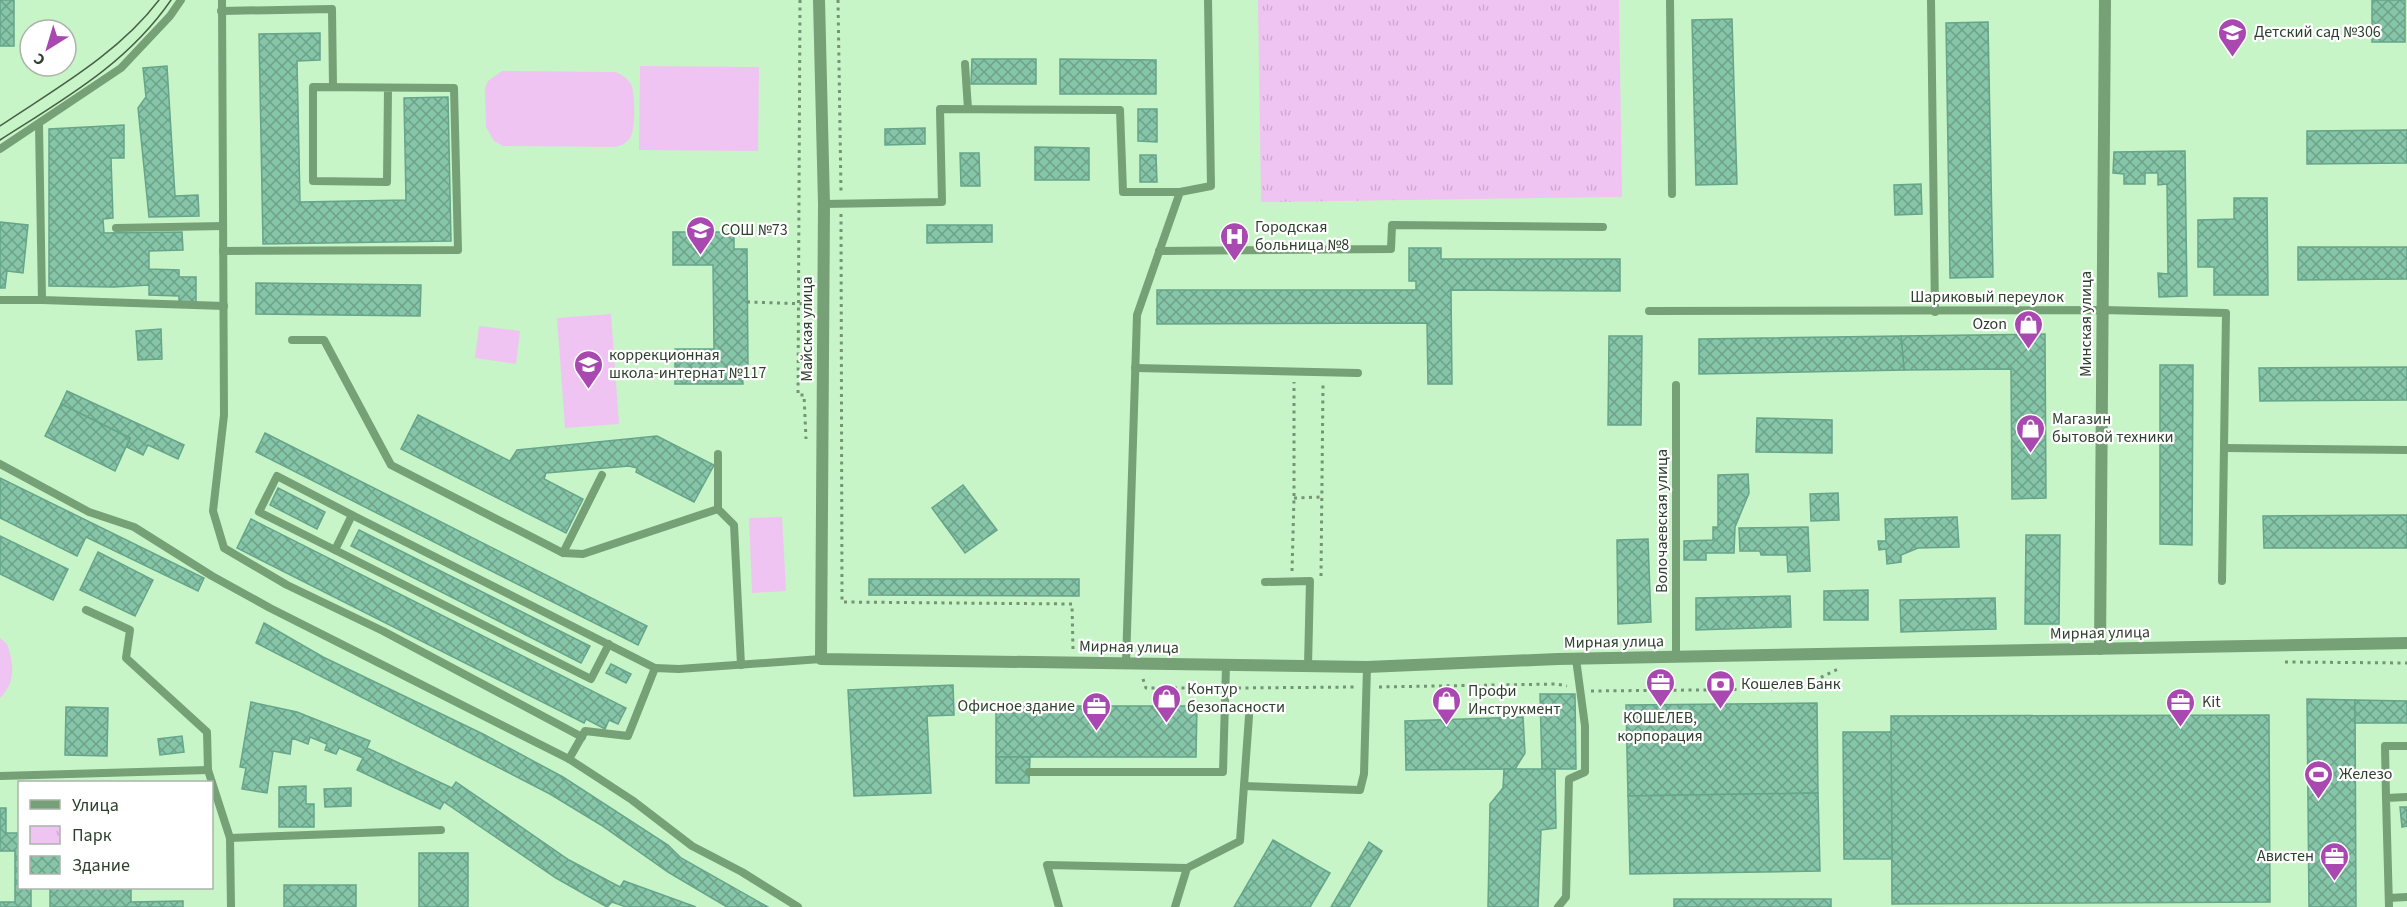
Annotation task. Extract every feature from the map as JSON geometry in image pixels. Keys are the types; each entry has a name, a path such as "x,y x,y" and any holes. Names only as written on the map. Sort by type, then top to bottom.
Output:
{"street":[{"name":"Майская улица","path":"819,0 824,204 821,659"},
{"name":"Минская улица","path":"2100,649 2105,0"},
{"name":"Мирная улица","path":"821,659 1367,667 1576,659 2407,643"}],"lane":[{"path":"0,149 121,68 170,16 181,0"},
{"path":"222,0 224,415 213,511 224,548 287,585 383,631 582,737"},
{"path":"824,204 942,202 940,109 1120,110 1122,192 1180,192 1211,186 1208,0"},
{"path":"1670,0 1672,194"},
{"path":"1931,0 1935,312"},
{"path":"221,11 332,9 333,87"},
{"path":"965,64 968,109"},
{"path":"223,251 458,250 454,88 313,87 313,181 387,182 388,88"},
{"path":"39,124 42,300"},
{"path":"1126,663 1137,315 1180,192"},
{"path":"1159,251 1391,249 1392,225 1603,227"},
{"path":"116,228 223,226"},
{"path":"0,300 224,306"},
{"name":"Шариковый переулок","path":"1648,311 2103,310 2226,313 2225,448"},
{"path":"292,340 324,340 391,465 563,553 583,554 718,509"},
{"path":"1135,368 1359,373"},
{"name":"Волочаевская улица","path":"1676,386 1676,657"},
{"path":"2222,581 2225,448 2407,450"},
{"path":"718,454 718,509 734,525 741,665"},
{"path":"0,464 89,512 134,527 212,576 270,608 569,759 632,800 692,846 742,872 798,907"},
{"path":"563,553 602,475"},
{"path":"609,644 591,679 259,512 277,476 352,515 609,644 656,668 679,669 821,659"},
{"path":"335,550 352,515"},
{"path":"1265,582 1310,581 1308,666"},
{"path":"86,610 130,630 126,658 207,732 208,770 212,781"},
{"path":"1558,907 1566,897 1569,779 1585,772 1586,726 1576,659"},
{"path":"1029,772 1223,772 1226,665"},
{"path":"1244,786 1360,790 1364,774 1367,667"},
{"path":"569,759 585,731 628,736 656,668"},
{"path":"1059,907 1047,865 1187,868 1240,841 1249,716"},
{"path":"2389,907 2385,746 2407,746"},
{"path":"0,776 208,770"},
{"path":"213,785 230,838 231,907"},
{"path":"2386,798 2407,797"},
{"path":"230,838 441,830"},
{"path":"1175,907 1187,868"},
{"path":"2389,898 2407,897"}],"path":[{"path":"800,0 798,395 804,395 806,444"},
{"path":"838,0 842,602 1072,604 1073,663"},
{"path":"747,302 841,305"},
{"path":"1291,582 1294,373"},
{"path":"1310,581 1322,581 1323,373"},
{"path":"1294,498 1322,497"},
{"path":"2280,662 2407,663"},
{"path":"1141,674 1146,688 1556,684 1592,691 1797,689 1847,665"}],"green space":[{"path":"1258,0 1619,0 1622,197 1261,202"},
{"path":"640,66 759,67 758,151 639,150"},
{"path":"502,71 618,73 628,80 632,89 634,119 630,138 627,142 614,147 503,146 494,141 486,127 485,88 488,81"},
{"path":"611,314 619,424 565,428 557,318"},
{"path":"479,326 520,331 516,364 475,358"},
{"path":"782,517 786,591 752,593 749,518"},
{"path":"0,638 7,644 12,672 9,686 0,698"}],"building":[{"path":"0,0 14,0 14,46 0,46"},
{"path":"2372,0 2405,0 2405,42 2372,42"},
{"path":"1732,19 1737,184 1696,185 1692,20"},
{"path":"1988,22 1993,277 1950,278 1946,23"},
{"path":"320,33 320,60 297,61 300,202 406,200 404,98 448,97 451,241 263,244 259,34"},
{"path":"972,59 1036,59 1036,84 971,84"},
{"path":"1060,59 1156,60 1156,94 1060,94"},
{"path":"167,66 175,196 198,195 199,216 149,217 138,108 146,97 143,68"},
{"path":"1138,109 1157,109 1157,142 1138,141"},
{"path":"124,125 124,158 111,158 113,218 103,219 104,233 182,232 183,250 149,251 149,269 179,270 179,277 196,277 196,303 179,302 179,296 149,295 149,285 49,286 49,129"},
{"path":"925,128 925,144 885,145 885,129"},
{"path":"2407,130 2407,163 2307,164 2307,131"},
{"path":"1035,147 1089,148 1089,180 1035,180"},
{"path":"2185,151 2187,296 2159,297 2158,273 2168,274 2167,184 2158,185 2158,173 2145,173 2145,184 2124,184 2124,174 2113,173 2114,152"},
{"path":"960,153 979,153 980,186 961,186"},
{"path":"1140,155 1156,155 1157,182 1140,182"},
{"path":"1921,184 1922,214 1895,215 1894,185"},
{"path":"2234,198 2267,198 2268,295 2214,295 2214,267 2198,267 2198,220 2234,219"},
{"path":"0,222 28,225 23,273 7,271 5,288 0,288"},
{"path":"927,225 992,225 992,242 927,243"},
{"path":"673,232 734,232 734,249 747,249 748,368 742,368 743,384 675,384 675,349 714,349 713,265 673,265"},
{"path":"2298,247 2407,247 2407,279 2298,280"},
{"path":"1409,248 1441,248 1441,259 1620,259 1620,291 1451,290 1452,384 1428,384 1427,323 1157,324 1157,290 1416,290 1416,281 1409,281"},
{"path":"256,283 421,285 420,316 256,314"},
{"path":"161,329 162,359 138,360 136,331"},
{"path":"2045,334 2046,498 2012,499 2011,369 1904,370 1901,336"},
{"path":"1609,336 1642,336 1641,425 1608,425"},
{"path":"1901,336 1904,370 1699,374 1699,339"},
{"path":"2160,365 2193,365 2192,545 2160,544"},
{"path":"2407,367 2407,400 2260,401 2259,368"},
{"path":"67,391 184,445 178,459 148,445 143,455 127,447 130,438 61,404"},
{"path":"61,404 130,438 115,471 45,436"},
{"path":"418,415 510,461 517,450 657,436 714,465 694,502 636,472 637,468 629,466 546,473 544,479 583,499 566,533 401,449"},
{"path":"1757,418 1832,420 1832,453 1756,452"},
{"path":"265,433 647,626 638,645 256,452"},
{"path":"1748,474 1749,493 1735,527 1734,553 1706,553 1706,560 1684,560 1684,541 1713,540 1713,527 1718,527 1718,475"},
{"path":"0,478 204,578 198,591 86,537 77,556 0,518"},
{"path":"963,485 997,530 965,553 932,508"},
{"path":"278,488 325,512 317,529 270,505"},
{"path":"1838,493 1839,520 1811,521 1810,494"},
{"path":"2407,515 2407,548 2264,548 2263,516"},
{"path":"1957,517 1959,547 1918,548 1901,555 1901,562 1887,564 1886,549 1879,550 1878,541 1886,541 1885,519"},
{"path":"251,519 626,708 618,724 609,720 605,729 586,719 584,723 237,548"},
{"path":"1808,527 1810,571 1788,572 1787,555 1761,555 1760,551 1740,551 1739,528"},
{"path":"359,530 590,646 581,663 351,546"},
{"path":"2026,535 2060,535 2059,624 2025,624"},
{"path":"0,536 68,569 53,600 0,574"},
{"path":"1648,539 1651,622 1618,624 1617,540"},
{"path":"98,552 153,580 135,616 80,590"},
{"path":"869,579 1079,579 1079,596 869,595"},
{"path":"1868,590 1868,620 1824,620 1824,591"},
{"path":"1790,596 1791,627 1696,630 1696,598"},
{"path":"1995,598 1996,629 1901,632 1900,600"},
{"path":"264,623 323,657 483,734 563,777 668,845 681,858 768,907 727,907 668,872 601,825 550,794 256,643"},
{"path":"611,664 631,674 626,683 606,673"},
{"path":"953,685 954,715 927,716 931,793 854,796 848,690"},
{"path":"1540,694 1575,694 1576,769 1542,769"},
{"path":"2307,699 2355,700 2356,907 2309,907"},
{"path":"2355,700 2407,701 2407,723 2355,723"},
{"path":"251,702 297,712 370,741 367,748 452,788 456,782 569,860 620,887 624,881 696,907 626,907 612,902 607,907 556,878 444,802 440,809 357,770 363,758 339,748 336,754 325,750 327,744 310,737 308,744 292,738 290,754 273,751 267,793 242,789 246,768 240,767"},
{"path":"1817,703 1818,793 1628,796 1626,705"},
{"name":"Офисное здание","path":"996,706 1197,706 1196,757 996,757"},
{"path":"66,707 108,708 107,756 65,755"},
{"path":"2269,715 2270,902 1892,904 1891,716"},
{"path":"1523,717 1525,753 1515,769 1406,770 1405,721"},
{"path":"1843,732 1891,732 1892,859 1844,859"},
{"path":"182,736 184,752 160,755 158,739"},
{"path":"996,757 1030,757 1029,783 996,783"},
{"path":"1504,769 1555,769 1556,828 1541,830 1538,907 1488,907 1490,804 1503,788"},
{"path":"306,786 306,804 314,804 314,827 279,827 279,787"},
{"path":"351,788 351,806 325,807 324,789"},
{"path":"1818,793 1820,871 1630,874 1628,796"},
{"path":"2400,807 2407,807 2407,826 2402,827"},
{"path":"0,808 6,808 6,833 18,833 18,889 31,889 31,907 0,907 0,902 15,902 15,851 0,851"},
{"path":"1273,840 1330,873 1310,907 1234,907"},
{"path":"1369,842 1382,851 1349,907 1331,907"},
{"path":"419,853 468,853 468,907 419,907"},
{"path":"284,885 356,885 356,907 284,907"},
{"path":"50,889 131,889 131,902 183,901 183,907 50,907"},
{"path":"1674,899 1831,899 1831,907 1674,907"}],"tram line":[{"path":"0,126 105,54 125,37 159,0"},
{"path":"0,140 71,95 114,62 154,23 171,0"}],"place":[{"name":"Детский сад №306","path":"2233,58"},
{"name":"СОШ №73","path":"700,256"},
{"name":"Городская больница №8","path":"1234,262"},
{"name":"Ozon","path":"2028,350"},
{"name":"коррекционная школа-интернат №117","path":"588,390"},
{"name":"Магазин бытовой техники","path":"2031,454"},
{"name":"КОШЕЛЕВ, корпорация","path":"1660,708"},
{"name":"Кошелев Банк","path":"1720,710"},
{"name":"Контур безопасности","path":"1166,724"},
{"name":"Профи Инструкмент","path":"1447,726"},
{"name":"Kit","path":"2181,728"},
{"name":"Офисное здание","path":"1096,732"},
{"name":"Железо","path":"2318,800"},
{"name":"Авистен","path":"2335,882"}]}
